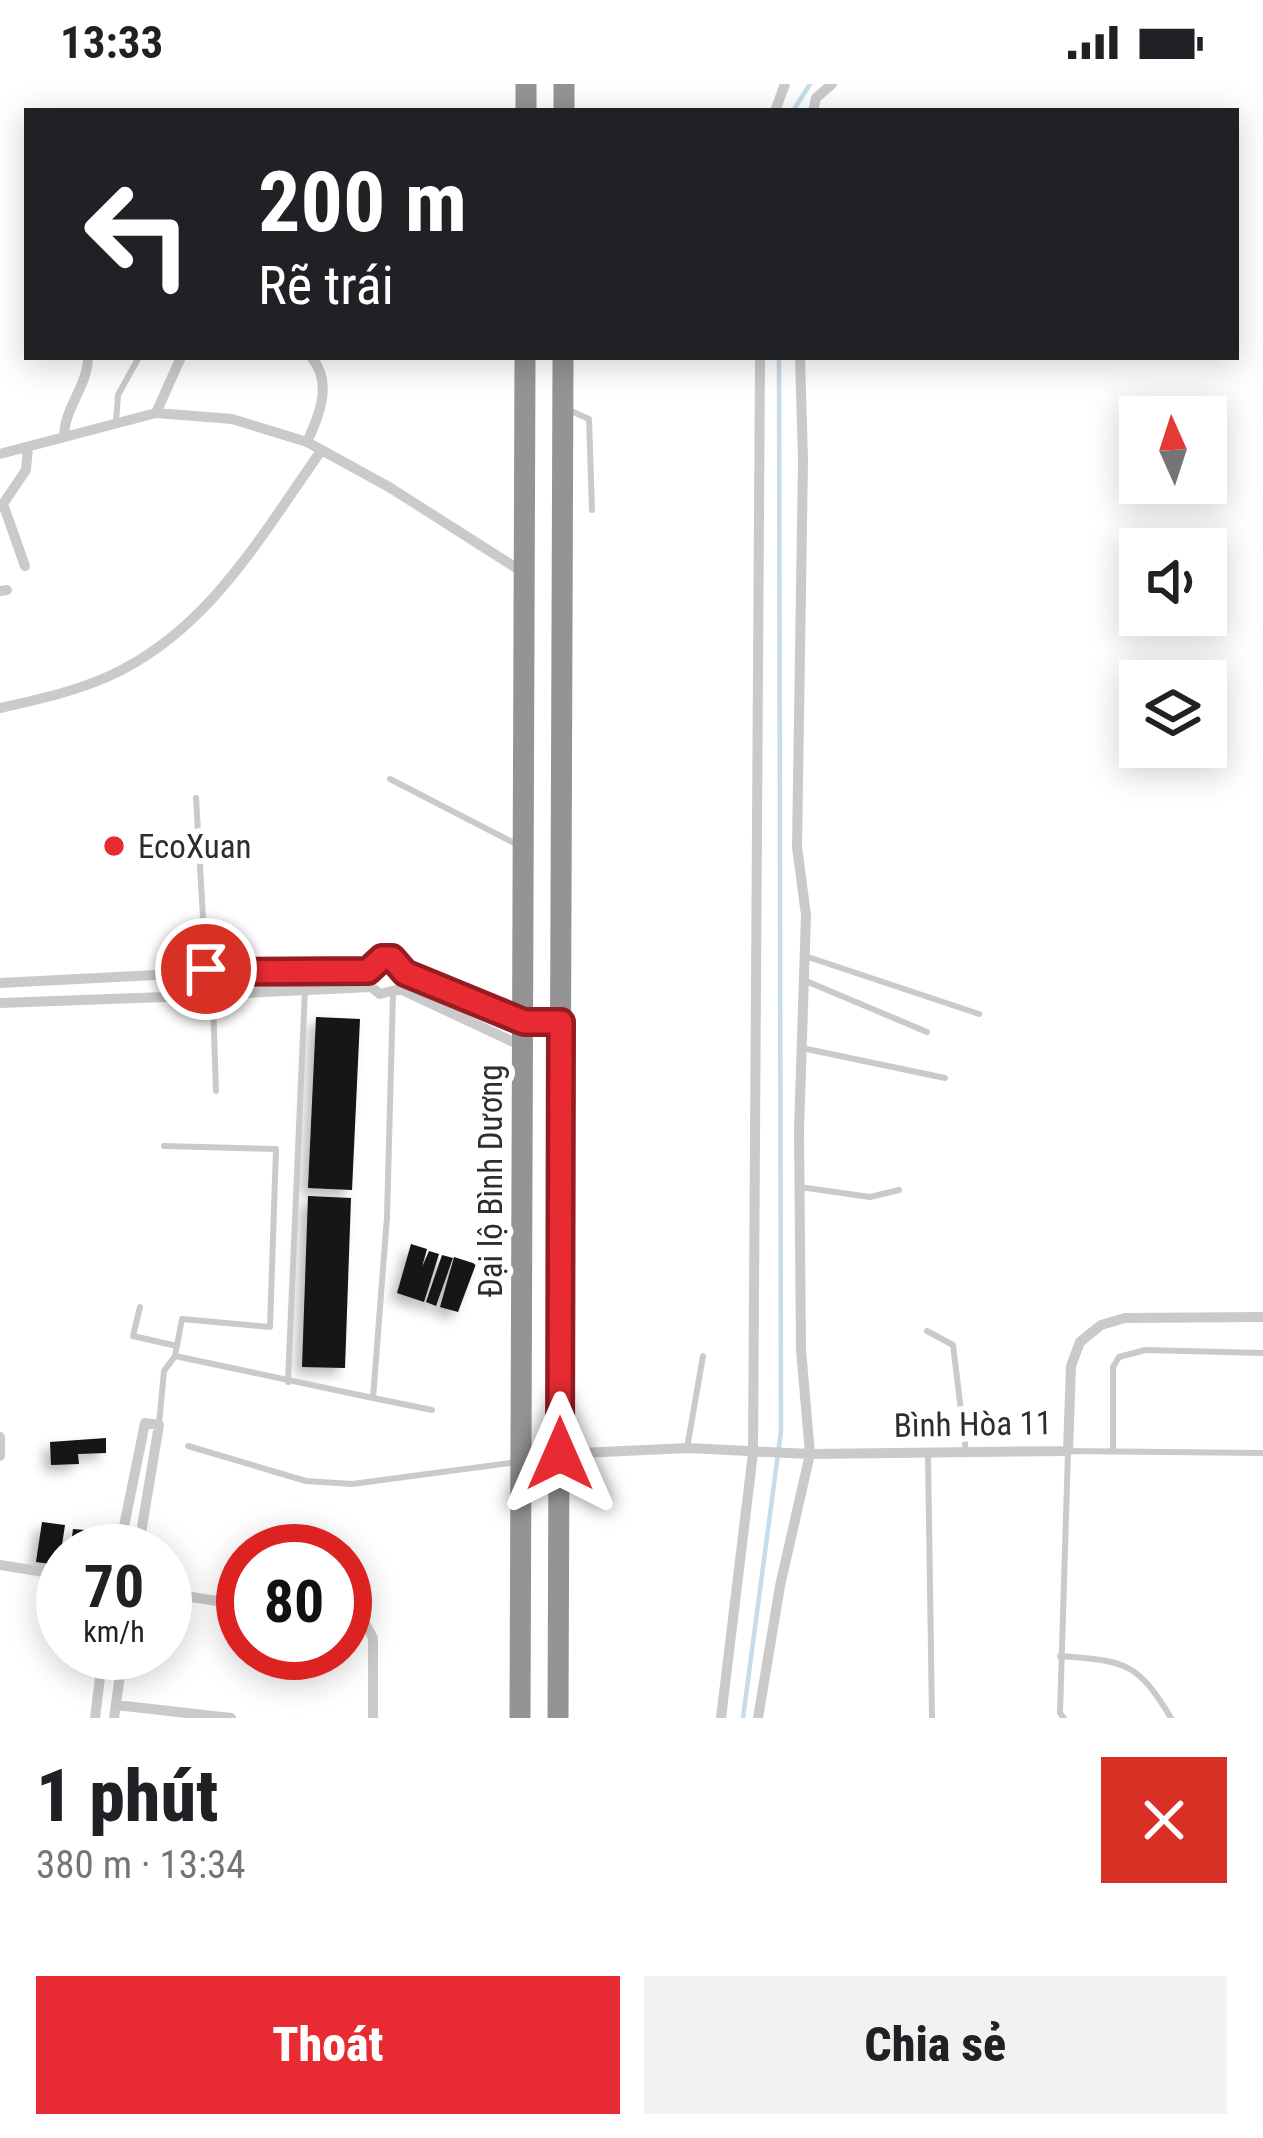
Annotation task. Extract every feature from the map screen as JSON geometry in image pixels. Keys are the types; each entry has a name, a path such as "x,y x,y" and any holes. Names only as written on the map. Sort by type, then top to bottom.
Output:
{"highway":[{"name":"Đại lộ Bình Dương","path":"520,1718 525,360"},
{"path":"559,1718 563,360"},
{"path":"524,1022 561,1022"},
{"path":"524,1047 561,1046"},
{"path":"522,1461 560,1454"}],"street":[{"path":"814,108 816,98 832,84"},
{"path":"64,437 67,414 88,360"},
{"path":"156,413 180,360"},
{"path":"307,442 317,422 323,385 314,360"},
{"path":"721,1718 753,1453 760,360"},
{"path":"758,1718 804,1453 800,1187 806,914 797,847 800,360"},
{"path":"0,454 156,413 232,419 307,442 389,487 526,574"},
{"path":"26,566 2,504 26,470 28,447"},
{"path":"0,708 107,677 167,642 230,583 321,451"},
{"path":"0,983 206,971 368,971 382,958 400,964 405,973 524,1022"},
{"path":"206,971 189,984 192,996 201,1003 370,987 380,994 396,991 524,1047"},
{"path":"206,971 224,982 218,999"},
{"path":"368,971 370,987"},
{"path":"396,991 405,973"},
{"path":"0,1004 192,996"},
{"name":"Bình Hòa 11","path":"560,1454 688,1448 753,1453 1068,1451 1072,1366 1080,1342 1101,1325 1125,1318 1263,1317"},
{"path":"124,1524 145,1423 159,1425 142,1524"},
{"path":"0,1437 0,1456"},
{"path":"0,1565 36,1571"},
{"path":"372,1635 373,1718"},
{"path":"95,1718 100,1680"},
{"path":"119,1680 115,1711 230,1718"}],"lane":[{"path":"116,423 118,395 137,360"},
{"path":"563,398 572,413 589,419 592,510"},
{"path":"390,778 525,848"},
{"path":"196,798 206,971"},
{"path":"802,955 979,1014"},
{"path":"803,980 927,1032"},
{"path":"288,1382 305,990"},
{"path":"373,1398 387,1217 396,991"},
{"path":"216,1091 218,999"},
{"path":"802,1048 945,1078"},
{"path":"159,1425 164,1371 175,1356 182,1319 269,1327 277,1149 164,1147"},
{"path":"800,1187 870,1197 899,1190"},
{"path":"140,1307 134,1336 177,1346"},
{"path":"926,1330 953,1345 966,1452"},
{"path":"1113,1450 1114,1366 1119,1357 1145,1350 1263,1353"},
{"path":"688,1448 703,1355"},
{"path":"175,1356 432,1410"},
{"path":"188,1446 306,1481 352,1484 522,1461"},
{"path":"1064,1718 1060,1713 1060,1656 1068,1451 1263,1453"},
{"path":"928,1452 932,1718"},
{"path":"1060,1656 1108,1660 1139,1672 1171,1718"}],"building":[{"path":"316,1017 360,1019 352,1190 308,1188"},
{"path":"308,1196 351,1198 345,1368 302,1367"},
{"path":"411,1244 427,1249 422,1267 429,1251 439,1254 424,1302 397,1293"},
{"path":"442,1255 453,1258 436,1306 426,1302"},
{"path":"454,1257 476,1264 458,1312 440,1307"},
{"path":"106,1438 106,1453 78,1454 79,1464 51,1465 50,1442"}],"waterway":[{"path":"795,108 810,84"},
{"path":"743,1718 781,1431 779,360"}],"place":[{"name":"EcoXuan","path":"114,846"}],"route":[{"path":"206,969 368,971 373,962 392,958 405,973 524,1022 561,1022 560,1454"}]}
